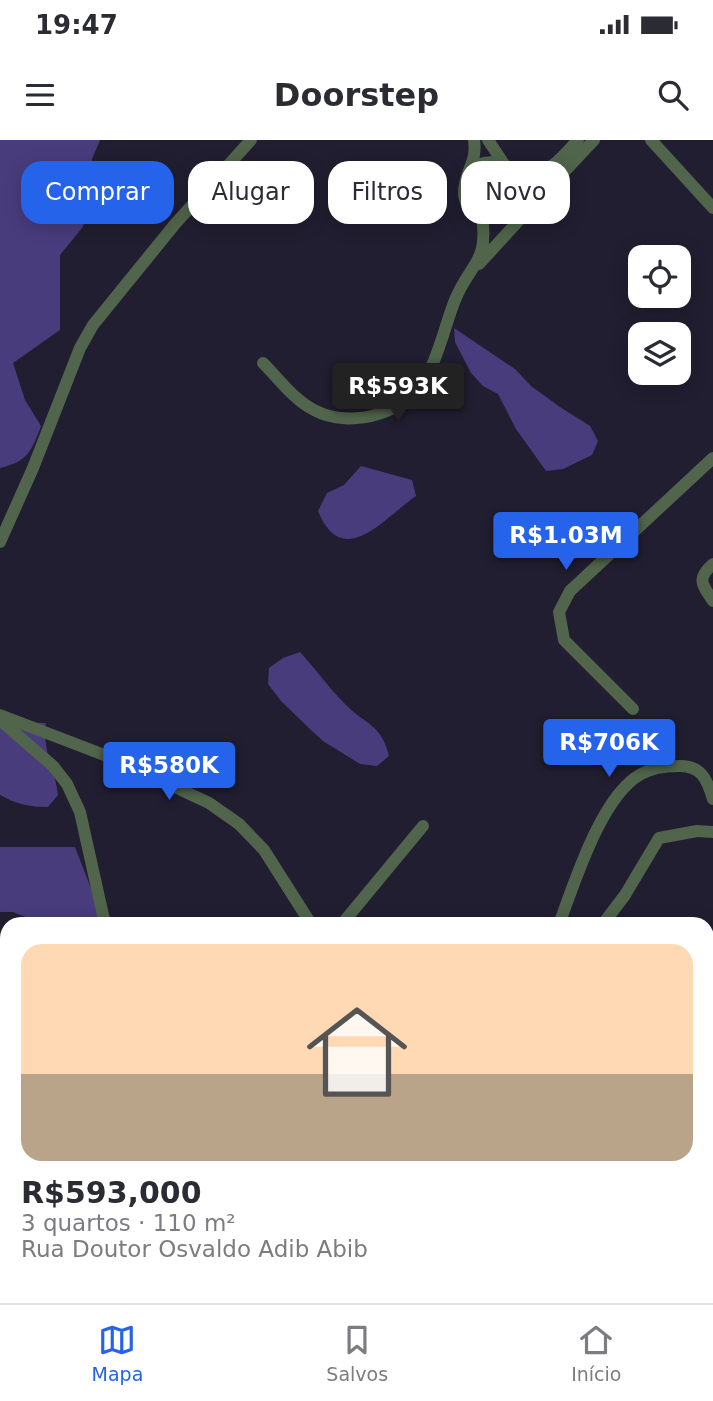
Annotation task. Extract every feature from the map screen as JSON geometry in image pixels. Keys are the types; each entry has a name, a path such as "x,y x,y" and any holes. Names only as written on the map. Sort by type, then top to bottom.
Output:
{"street":[{"path":"0,542 33,468 80,348 93,326 175,224 251,140"},
{"path":"473,161 474,140"},
{"path":"488,140 502,161"},
{"path":"557,161 578,140"},
{"path":"570,166 594,140"},
{"path":"651,140 713,208"},
{"path":"263,363 300,401 315,411 348,418 369,416 402,403 416,392 427,377 441,345 456,298 482,252 485,243 483,224"},
{"path":"470,275 516,224"},
{"path":"633,709 564,640 559,612 570,591 713,458"},
{"path":"713,564 703,573 702,579 713,601"},
{"path":"0,715 120,761 209,803 239,824 264,850 307,917"},
{"path":"0,720 53,766 67,784 80,812 103,917"},
{"path":"562,917 588,851 612,802 625,785 643,773 667,766 687,766 697,768 703,774 713,799"},
{"path":"348,917 424,826"},
{"path":"608,917 625,895 659,838 697,831 713,832"}],"shaded area":[{"path":"0,140 100,140 92,161 21,161 21,224 84,224 60,255 60,330 13,363 25,400 41,426 27,454 17,462 0,468"},
{"path":"454,328 515,369 531,386 590,426 598,441 592,455 563,469 546,471 516,429 498,394 483,386 471,373 455,342"},
{"path":"361,466 412,480 416,496 365,534 352,539 340,537 328,529 318,511 327,493 344,485"},
{"path":"300,652 332,691 382,737 389,756 377,766 360,764 323,741 281,701 268,684 269,668 283,658"},
{"path":"5,722 46,723 47,751 58,795 48,807 23,804 0,795 0,725"},
{"path":"0,847 75,847 92,891 110,917 26,917 13,912 0,912"}]}
